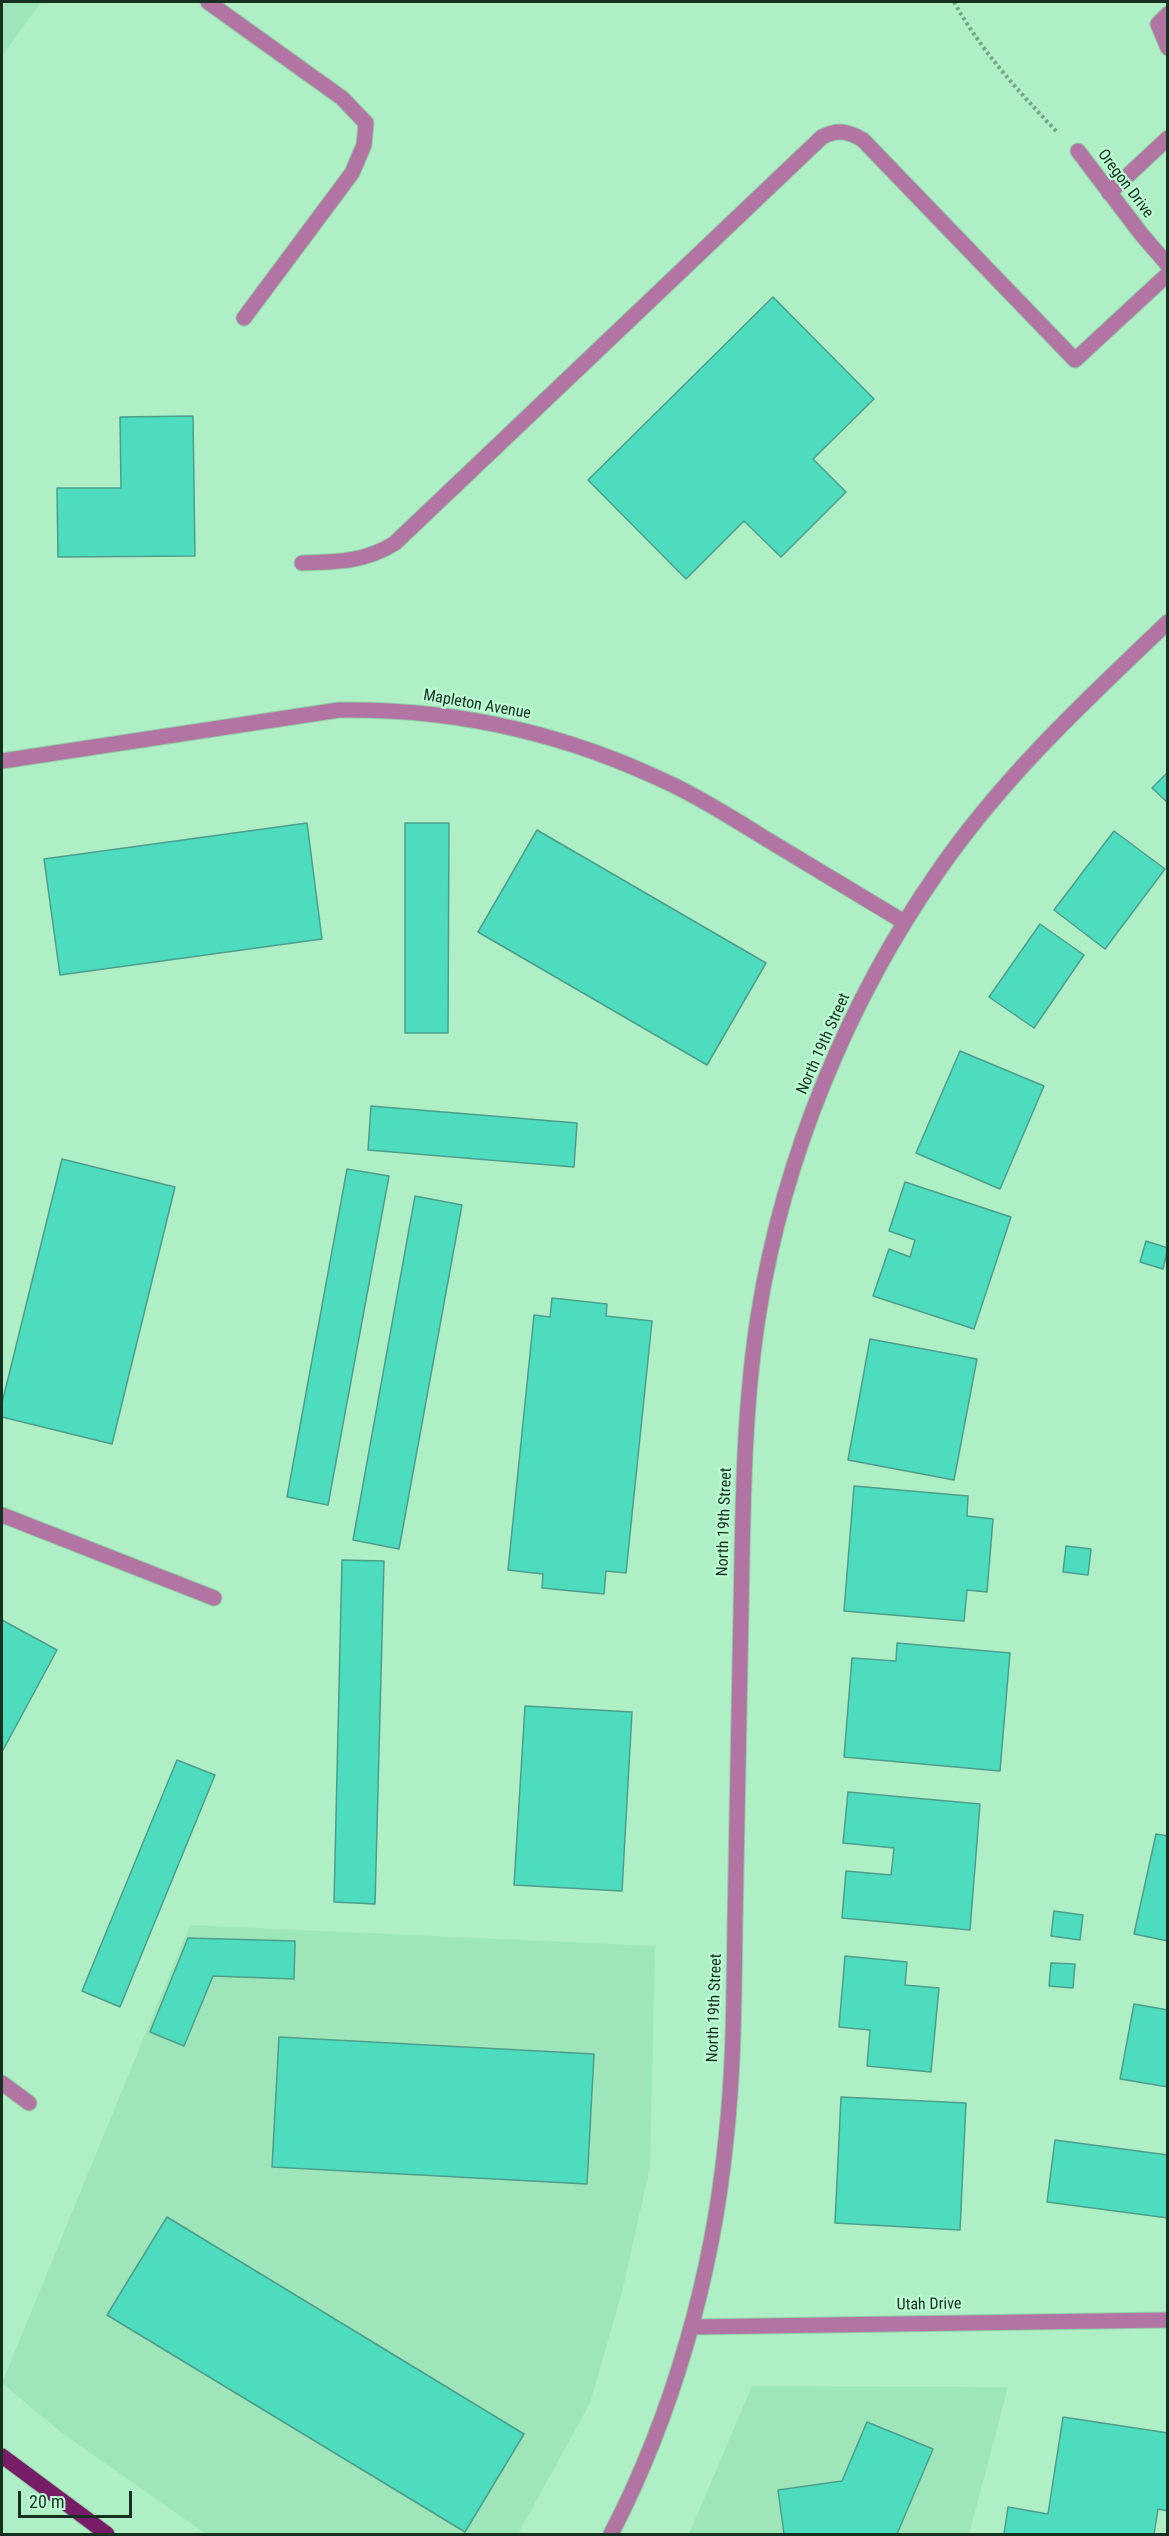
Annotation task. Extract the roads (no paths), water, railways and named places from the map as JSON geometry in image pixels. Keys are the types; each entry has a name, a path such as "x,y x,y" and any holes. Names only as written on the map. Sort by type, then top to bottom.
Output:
{"main road":[{"path":"2,2456 107,2535"}],"street":[{"path":"208,2 342,98 366,123 364,145 352,172 244,318"},
{"path":"1167,14 1158,24 1167,48"},
{"path":"302,562 359,559 379,554 395,543 822,137 832,132 843,131 863,140 1075,360 1167,274"},
{"path":"1109,193 1167,138"},
{"name":"Oregon Drive","path":"1078,151 1167,265"},
{"name":"North 19th Street","path":"614,2533 658,2429 691,2327 719,2194 730,2092 743,1509 749,1397 759,1312 777,1228 810,1120 872,980 904,922 939,869 1017,770 1057,727 1167,622"},
{"name":"Mapleton Avenue","path":"2,761 301,714 377,709 461,717 554,738 600,753 675,786 904,922"},
{"path":"2,1515 214,1599"},
{"path":"2,2083 29,2103"},
{"name":"Utah Drive","path":"691,2327 1167,2320"}]}
